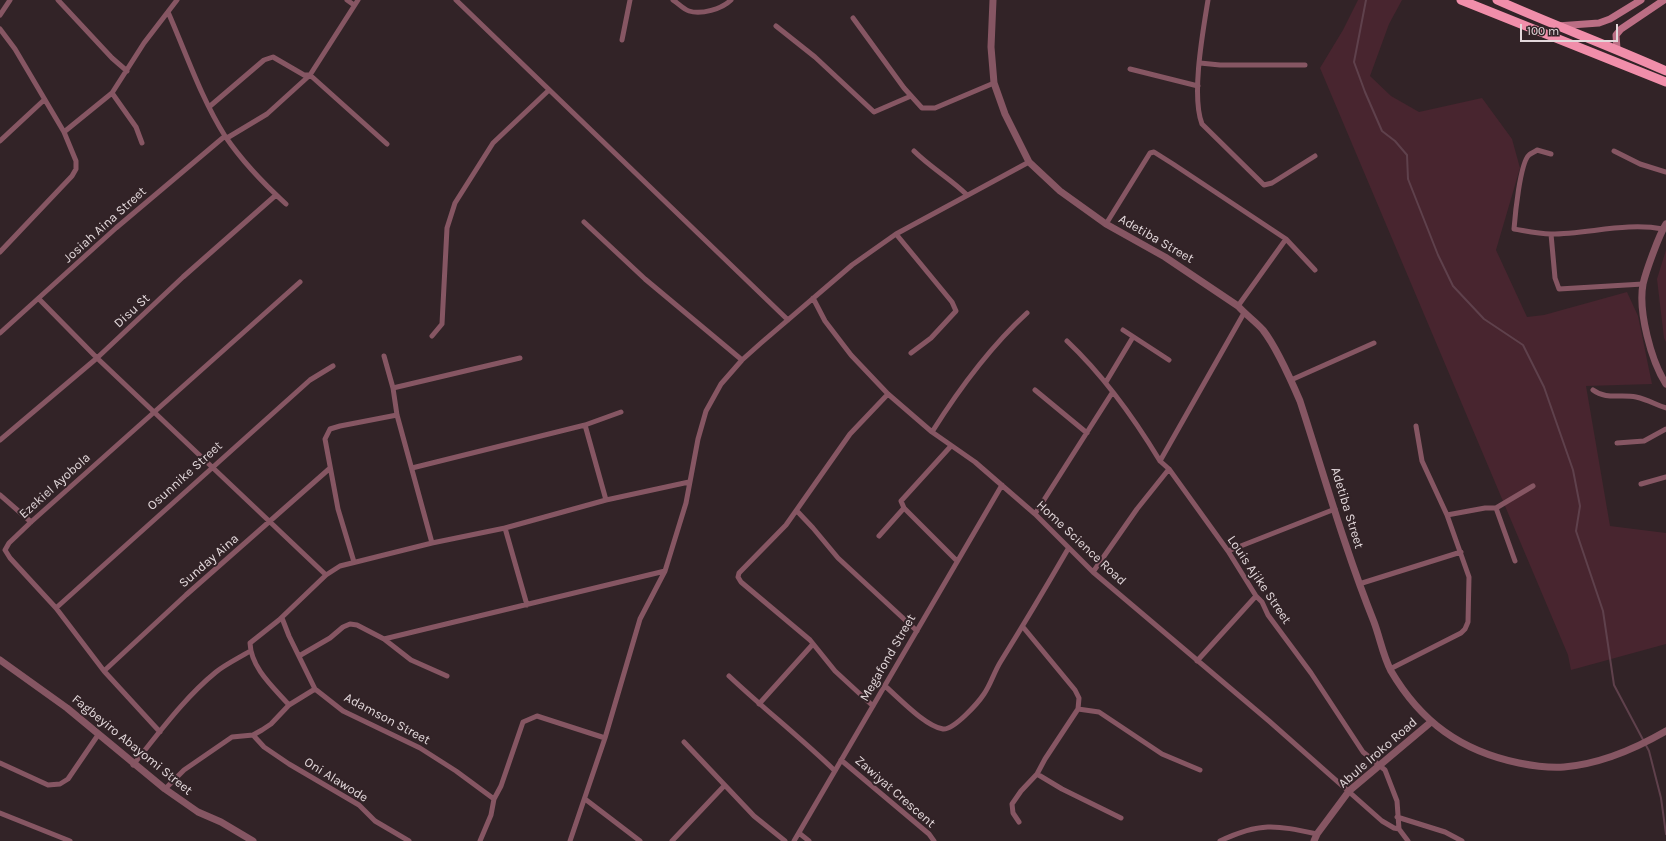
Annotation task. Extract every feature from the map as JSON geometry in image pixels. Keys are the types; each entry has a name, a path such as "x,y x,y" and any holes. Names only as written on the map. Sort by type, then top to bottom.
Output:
{"highway":[{"path":"1461,0 1666,82"},
{"path":"1491,13 1497,0 1556,26 1617,49 1666,71"}],"main road":[{"path":"1556,26 1599,23 1610,19 1641,0"},
{"path":"1617,49 1616,35 1621,29 1664,0"}],"street":[{"path":"0,15 10,0"},
{"path":"58,0 112,58 127,71"},
{"path":"347,0 354,5"},
{"name":"Josiah Aina Street","path":"0,333 116,228 226,137 267,114 310,75 358,0"},
{"path":"456,0 788,320"},
{"path":"622,40 630,0"},
{"path":"673,0 688,11 695,12 717,8 730,0"},
{"path":"570,841 605,738 640,619 665,571 686,503 689,482 706,411 721,384 742,360 852,265 896,234 1029,162 1005,114 994,83 990,47 993,0"},
{"path":"1208,0 1198,86 1199,115 1202,124 1264,185 1272,184 1315,156"},
{"path":"64,132 112,93 144,43 168,12 174,1"},
{"path":"168,12 209,107 226,137 239,155 286,204"},
{"path":"852,18 910,96 922,108 934,108 994,83"},
{"path":"776,26 815,58 874,112 910,96"},
{"path":"0,29 15,49 64,132 76,161 76,169 72,176 0,252"},
{"path":"209,107 269,57 273,57 304,75 310,75 387,144"},
{"path":"1200,63 1220,65 1305,65"},
{"path":"1130,69 1198,86"},
{"path":"432,336 442,324 447,228 455,203 493,143 549,90"},
{"path":"112,93 136,127 142,143"},
{"path":"0,142 44,100"},
{"path":"1551,154 1537,150 1529,155 1525,161 1521,175 1514,229 1536,234 1551,234 1637,226 1665,226 1643,284 1643,312 1646,333 1660,374 1666,384"},
{"path":"914,151 931,168 948,178 967,196"},
{"path":"1614,151 1640,164 1666,172"},
{"path":"1106,224 1150,153 1154,152 1286,240 1315,270"},
{"name":"Adetiba Street","path":"1029,162 1060,191 1106,224 1165,257 1238,306 1244,313 1254,320 1264,332 1291,380 1300,401 1359,584 1390,669 1409,698 1431,722 1466,745 1496,758 1540,767 1582,765 1602,760 1647,742 1666,731"},
{"name":"Disu St","path":"0,440 97,358 184,277 276,195"},
{"path":"584,222 645,279 742,360"},
{"path":"896,234 952,302 956,311 931,338 911,353"},
{"path":"1551,234 1554,278 1559,289 1643,284"},
{"path":"1238,306 1286,240"},
{"name":"Ezekiel Ayobola","path":"160,732 104,671 56,608 10,558 6,550 9,543 31,522 300,282"},
{"name":"Home Science Road","path":"812,298 825,321 851,355 888,394 932,432 975,462 1002,485 1035,514 1068,549 1093,572 1382,821 1394,828 1399,829"},
{"path":"39,299 97,358 326,575"},
{"path":"932,432 947,408 980,363 1009,330 1027,313"},
{"path":"1160,461 1244,313"},
{"path":"1123,330 1169,360"},
{"path":"1106,382 1133,337"},
{"name":"Louis Ajike Street","path":"1067,341 1090,363 1106,382 1112,393 1160,461 1169,469 1228,551 1256,596 1311,673 1363,752 1385,770 1397,801 1399,829 1408,841"},
{"path":"1291,380 1374,343"},
{"path":"384,356 393,388 397,415 432,543"},
{"path":"393,388 520,358"},
{"name":"Osunnike Street","path":"56,608 310,380 333,366"},
{"path":"1035,390 1087,433"},
{"path":"1593,390 1600,395 1633,396 1652,400 1666,408"},
{"path":"1035,514 1052,484 1112,393"},
{"path":"873,706 835,671 813,644 741,582 738,577 739,573 786,525 850,434 888,394"},
{"path":"412,468 502,444 585,425 621,412"},
{"path":"354,562 338,509 329,469 325,439 330,429 397,415"},
{"path":"585,425 606,500"},
{"path":"1390,669 1465,629 1468,622 1469,577 1447,515 1422,461 1416,426"},
{"path":"1617,442 1644,441 1666,429"},
{"path":"951,446 901,501 904,508 958,561"},
{"name":"Sunday Aina","path":"104,671 329,469"},
{"path":"1093,572 1137,509 1169,469"},
{"path":"1641,484 1666,477"},
{"path":"289,705 262,674 250,651 250,643 282,618 326,575 340,566 432,543 505,528 606,500 689,482"},
{"name":"Megafond Street","path":"794,841 1002,485"},
{"path":"1447,515 1485,508 1496,508 1533,486"},
{"path":"0,495 31,522"},
{"path":"879,536 904,508"},
{"path":"1496,508 1515,561"},
{"path":"1228,551 1335,509"},
{"path":"797,511 838,558 917,631"},
{"path":"505,528 527,605"},
{"path":"885,686 917,716 943,729 957,724 983,695 999,664 1023,627 1068,549"},
{"path":"1359,584 1460,552"},
{"path":"384,639 665,571"},
{"path":"1197,661 1256,596"},
{"name":"Adamson Street","path":"282,618 289,636 315,689 343,711 420,748 494,799"},
{"path":"299,656 350,624 357,625 384,639 411,660 447,676"},
{"path":"1019,822 1013,813 1012,804 1021,791 1037,774 1045,759 1078,709 1079,698 1075,690 1023,627"},
{"path":"759,704 813,644"},
{"path":"134,765 160,732 204,683 218,671 250,651"},
{"name":"Fagbeyiro Abayomi Street","path":"0,660 67,708 134,765 165,789 198,812 221,822 253,841"},
{"path":"729,676 759,704 803,740 836,771"},
{"path":"165,789 184,770 232,737 253,735 271,724 289,705 315,689"},
{"path":"1078,709 1099,712 1162,754 1200,770"},
{"path":"480,841 491,815 494,799 501,786 523,722 537,716 605,738"},
{"name":"Abule Iroko Road","path":"1315,838 1349,791 1431,722"},
{"path":"0,762 48,785 60,784 68,779 98,735"},
{"name":"Oni Alawode","path":"253,735 264,747 289,764 359,805 375,821 409,841"},
{"path":"684,742 754,816 785,841"},
{"name":"Zawiyat Crescent","path":"841,760 929,834 934,841"},
{"path":"1037,774 1062,790 1122,818"},
{"path":"672,841 724,786"},
{"path":"585,799 640,841"},
{"path":"0,813 70,841"},
{"path":"1397,816 1445,832 1462,841"},
{"path":"1220,841 1258,827 1273,826 1286,827 1315,838"},
{"path":"799,833 809,841"},
{"path":"1232,841 1233,835"}],"shaded area":[{"path":"1358,0 1402,0 1389,24 1370,76 1391,96 1419,112 1482,98 1512,139 1520,168 1496,250 1527,317 1544,315 1627,292 1638,316 1652,384 1586,386 1610,526 1666,533 1666,644 1571,670 1568,655 1320,68 1343,30"},
{"path":"1666,250 1666,342 1664,338 1657,279"}],"waterway":[{"path":"1366,0 1354,62 1382,131 1395,141 1407,155 1408,179 1438,255 1453,286 1484,319 1523,345 1544,387 1573,470 1580,506 1576,531 1603,611 1614,685 1649,751 1661,798 1666,834"}]}
